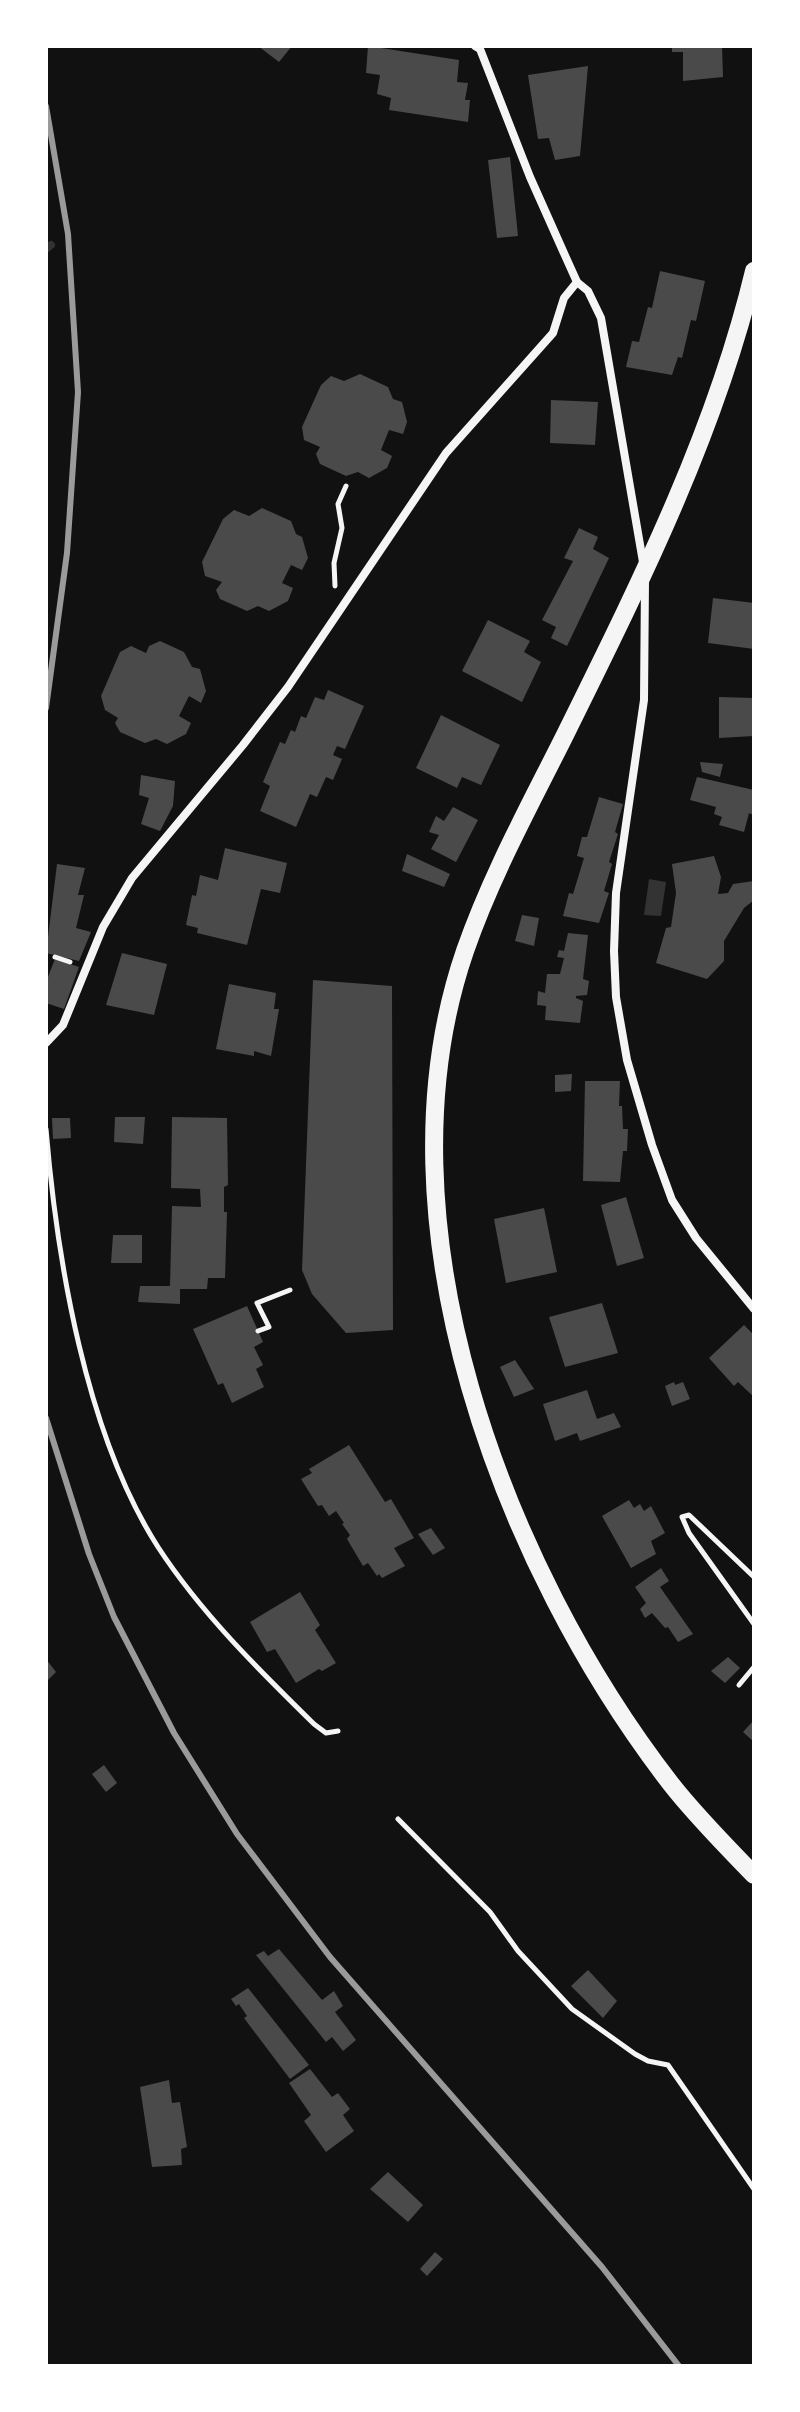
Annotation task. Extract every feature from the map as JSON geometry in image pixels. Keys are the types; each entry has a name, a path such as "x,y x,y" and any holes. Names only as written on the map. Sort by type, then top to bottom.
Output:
{"main road":[{"path":"754,271 739,334 682,487 645,573 523,821 466,950 453,993 437,1075 432,1148 436,1207 449,1302 465,1371 495,1460 535,1556 581,1650 637,1737 710,1831 754,1875"}],"street":[{"path":"475,46 480,49 530,177 577,282 588,291 601,318 645,573 644,700 616,893 616,997 627,1060 672,1200 696,1238 754,1309"},
{"path":"46,1043 68,1015 90,957 118,898 148,857 252,733 345,604 446,453 553,333 564,298 577,282"}],"path":[{"path":"345,604 335,585 334,563 342,528 338,504 346,486"},
{"path":"46,1129 54,1211 82,1354 108,1441 131,1501 190,1592 225,1633 314,1724 326,1733 338,1731"},
{"path":"258,1331 269,1327 257,1303 290,1290"},
{"path":"754,1577 689,1515 682,1517 689,1533 754,1624"},
{"path":"739,1685 754,1667"},
{"path":"398,1819 490,1912 518,1951 572,2009 635,2054 648,2061 668,2065 754,2189"}],"shaded area":[{"path":"649,879 666,882 661,916 644,915"}],"building":[{"path":"258,46 292,46 279,62"},
{"path":"368,46 459,60 457,82 468,83 465,100 470,100 468,122 389,110 391,98 377,94 380,75 366,73"},
{"path":"672,46 722,46 723,77 683,81 683,52 672,52"},
{"path":"588,66 580,156 555,160 549,138 538,139 528,75"},
{"path":"510,157 518,236 497,238 488,160"},
{"path":"660,271 705,281 696,321 691,320 682,358 678,357 672,375 626,367 632,341 639,342 648,307 652,308"},
{"path":"360,374 388,387 393,399 402,402 407,422 403,434 389,430 381,450 392,456 387,468 369,478 358,472 346,476 320,464 316,454 320,447 304,440 302,427 321,385 331,376 344,381"},
{"path":"551,400 598,402 595,445 550,443"},
{"path":"262,508 291,521 296,534 302,537 308,558 302,570 291,565 282,583 293,588 288,601 269,611 258,606 247,611 220,599 216,590 222,582 205,576 202,562 223,519 234,510 249,516"},
{"path":"579,528 598,537 593,549 609,558 567,646 551,638 556,627 542,620 573,561 564,558"},
{"path":"713,598 754,603 754,649 708,643"},
{"path":"488,620 530,641 524,652 541,662 522,702 462,671"},
{"path":"160,641 184,652 192,667 200,669 206,691 201,703 189,696 179,716 191,723 186,734 167,744 156,739 145,743 120,732 115,723 118,718 105,710 101,696 120,652 131,646 146,653 149,646"},
{"path":"328,690 364,706 345,749 337,746 333,755 342,759 333,780 326,777 317,797 310,794 296,827 260,811 270,786 263,782 280,742 285,744 291,730 295,732 301,716 306,718 315,697 324,700"},
{"path":"719,697 754,698 754,736 719,738"},
{"path":"441,715 500,745 481,785 462,777 457,788 416,768"},
{"path":"700,762 723,764 720,777 702,772"},
{"path":"141,775 175,781 173,806 160,831 141,824 149,798 139,795"},
{"path":"697,777 754,790 753,815 749,813 744,832 719,825 722,817 714,814 716,807 690,800"},
{"path":"599,797 623,804 604,891 609,893 599,923 563,916 584,858 577,856 582,837 587,837"},
{"path":"453,807 478,820 456,862 431,849 439,835 429,832 436,816 444,821"},
{"path":"225,848 287,863 280,893 261,889 247,945 197,933 198,928 186,925 200,875 218,880"},
{"path":"407,854 450,874 444,887 402,871"},
{"path":"714,856 721,877 718,894 728,893 733,884 754,881 754,900 744,908 724,941 724,961 707,979 656,963 666,928 671,927 676,893 672,864"},
{"path":"57,864 85,868 78,895 84,895 76,928 91,932 79,961 46,953"},
{"path":"522,915 539,918 534,946 515,941"},
{"path":"568,933 588,935 583,979 589,981 587,995 576,996 583,1001 580,1023 545,1020 546,1006 537,1005 538,991 545,993 547,974 560,974 564,958 557,957 559,950 564,951"},
{"path":"122,953 167,964 154,1015 106,1005"},
{"path":"55,959 79,967 64,1009 46,1003 46,982"},
{"path":"313,980 392,986 393,1330 346,1333 312,1294 302,1270"},
{"path":"229,984 276,993 274,1009 279,1009 271,1056 254,1051 254,1056 216,1049"},
{"path":"572,1074 571,1091 555,1092 555,1075"},
{"path":"585,1081 620,1081 619,1106 622,1106 623,1129 628,1129 620,1182 583,1181"},
{"path":"115,1117 145,1117 143,1144 114,1142"},
{"path":"172,1117 227,1118 225,1278 208,1278 207,1289 180,1289 180,1304 138,1302 140,1286 170,1286 172,1206 201,1207 200,1189 171,1188"},
{"path":"52,1118 70,1118 71,1138 53,1139"},
{"path":"626,1197 644,1258 617,1266 601,1205"},
{"path":"544,1208 557,1272 506,1283 494,1219"},
{"path":"113,1235 142,1235 142,1263 111,1263"},
{"path":"602,1303 618,1353 565,1367 549,1317"},
{"path":"247,1306 263,1342 254,1347 263,1365 256,1369 264,1387 232,1403 223,1383 218,1385 193,1329"},
{"path":"744,1325 754,1335 754,1397 738,1382 734,1386 709,1358"},
{"path":"515,1360 534,1389 514,1397 500,1367"},
{"path":"674,1382 675,1385 683,1382 690,1399 672,1406 665,1386"},
{"path":"587,1390 597,1419 614,1413 621,1427 580,1441 577,1433 555,1441 543,1404"},
{"path":"349,1445 385,1502 391,1499 414,1538 394,1548 405,1566 382,1578 368,1563 363,1566 347,1539 350,1535 336,1511 329,1516 322,1505 318,1506 301,1479 312,1473 309,1469"},
{"path":"629,1500 634,1508 640,1504 644,1511 651,1506 665,1533 651,1541 656,1554 631,1568 602,1516"},
{"path":"431,1528 445,1548 433,1555 418,1534"},
{"path":"661,1568 669,1581 660,1587 693,1634 678,1642 668,1627 665,1628 652,1613 645,1618 640,1609 646,1603 635,1587"},
{"path":"300,1592 320,1625 315,1630 336,1663 296,1683 275,1649 267,1652 250,1622"},
{"path":"728,1657 740,1668 725,1683 711,1671"},
{"path":"46,1659 56,1672 46,1682"},
{"path":"754,1720 754,1742 743,1732"},
{"path":"104,1765 117,1783 106,1792 92,1774"},
{"path":"279,1949 322,2000 334,1991 343,2006 335,2012 356,2040 343,2051 332,2037 326,2042 256,1955 264,1951 268,1956"},
{"path":"588,1970 617,2001 603,2018 571,1986"},
{"path":"248,1988 309,2065 290,2079 244,2018 247,2016 239,2004 236,2006 231,1999"},
{"path":"310,2069 332,2097 338,2093 350,2109 343,2115 354,2131 326,2152 304,2121 311,2115 289,2083"},
{"path":"169,2080 172,2103 180,2102 187,2147 181,2149 182,2165 152,2167 140,2087"},
{"path":"388,2172 423,2205 408,2222 370,2189"},
{"path":"435,2252 443,2259 427,2276 420,2269"}],"waterway":[{"path":"46,249 51,245"}],"railway":[{"path":"46,106 68,234 78,392 67,553 46,708"},
{"path":"46,1418 89,1554 114,1617 174,1733 237,1834 330,1957 602,2267 679,2366"}]}
